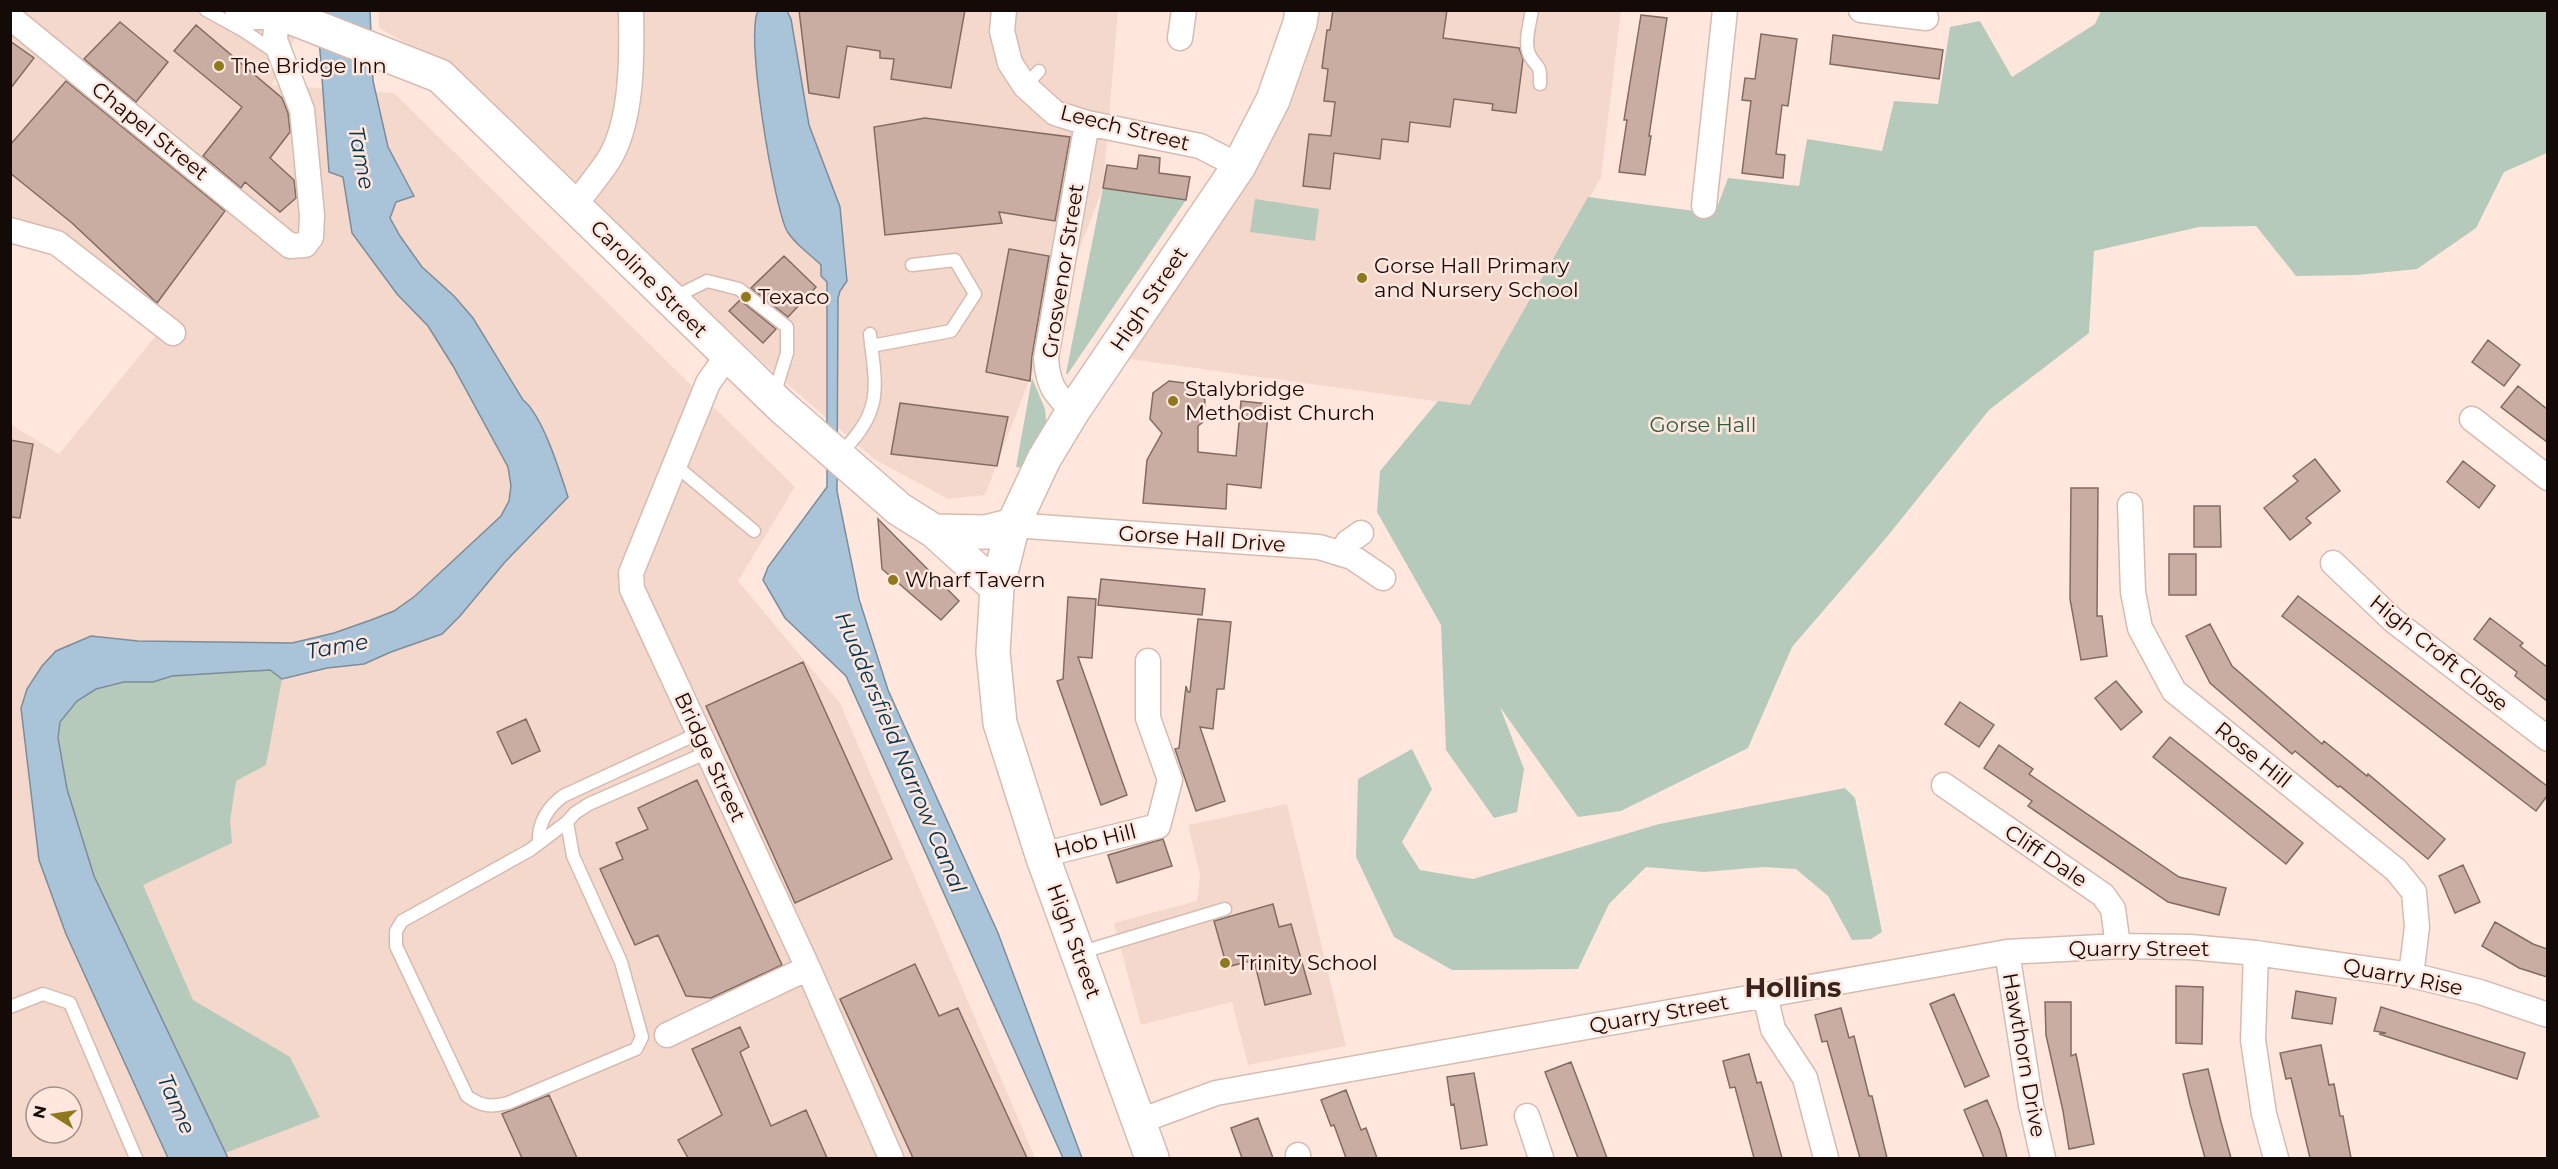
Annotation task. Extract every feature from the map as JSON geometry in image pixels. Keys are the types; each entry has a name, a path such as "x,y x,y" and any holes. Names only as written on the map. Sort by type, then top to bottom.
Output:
{"main road":[{"path":"242,10 248,13 288,15"},
{"name":"High Street","path":"1152,1158 1042,855 1000,723 993,652 997,588 1013,525 1044,459 1073,411 1239,166 1273,100 1300,23 1302,10"},
{"name":"Caroline Street","path":"288,15 440,76 727,356 899,508 934,531 997,588"},
{"path":"934,531 986,532 1013,525"}],"street":[{"path":"574,205 609,159 626,112 632,51 631,10"},
{"name":"Leech Street","path":"1004,10 1002,31 1010,63 1032,78 1055,112 1087,123 1200,146 1239,166"},
{"path":"1180,38 1184,10"},
{"path":"1704,207 1725,10"},
{"path":"1861,10 1926,18"},
{"path":"281,55 275,40 288,15"},
{"name":"Chapel Street","path":"10,17 290,246 305,245 311,237 312,215 302,110 281,55"},
{"name":"Grosvenor Street","path":"1073,411 1055,393 1048,375 1046,358 1087,123"},
{"path":"10,230 57,243 173,333"},
{"name":"Bridge Street","path":"727,356 708,383 631,573 632,589 808,968 891,1158"},
{"path":"2472,419 2547,477"},
{"name":"Rose Hill","path":"2130,505 2133,592 2140,628 2174,692 2396,870 2414,892 2417,927 2411,975"},
{"name":"Gorse Hall Drive","path":"1013,525 1319,547 1352,557 1383,578"},
{"path":"1341,554 1348,542 1361,533"},
{"name":"High Croft Close","path":"2333,563 2394,621 2547,739"},
{"name":"Hob Hill","path":"1042,855 1158,826 1170,780 1148,718 1148,661"},
{"name":"Cliff Dale","path":"1944,786 2103,895 2113,909 2118,946"},
{"name":"Quarry Street","path":"1140,1121 1215,1093 2007,952 2118,946 2190,947 2256,953"},
{"name":"Hawthorn Drive","path":"2007,952 2031,1105 2043,1158"},
{"path":"2256,953 2253,1040 2264,1114 2276,1158"},
{"name":"Quarry Rise","path":"2256,953 2411,975 2480,992 2547,1015"},
{"path":"667,1035 808,968"},
{"path":"1765,995 1773,1029 1805,1078 1826,1158"},
{"path":"1527,1116 1541,1158"}],"lane":[{"path":"206,10 281,55"},
{"path":"1532,10 1527,45 1530,55 1540,70 1540,84"},
{"path":"841,456 872,409 874,390 871,340 951,331 975,294 955,260 912,265"},
{"path":"670,299 707,281 728,286 739,289 787,327 787,353 773,398"},
{"path":"675,465 754,531"},
{"path":"567,822 573,856 621,962 642,1037 636,1049 508,1103 493,1107 479,1105 467,1096 396,946 396,931 402,921 539,843 589,804 703,742"},
{"path":"539,843 539,832 551,804 563,796 703,742"},
{"path":"1078,953 1225,909"},
{"path":"10,1006 43,994 70,1003 136,1158"}],"shaded area":[{"path":"11,11 308,11 272,85 394,93 795,487 738,581 840,703 1035,1158 11,1158 10,424 59,454 172,316 63,233 11,220"},
{"path":"379,11 1118,11 1103,188 985,495 948,499 874,459 651,266 444,64 379,28"},
{"name":"Gorse Hall Primary and Nursery School","path":"1316,11 1621,11 1601,178 1470,406 1130,359 1264,154 1303,69"},
{"name":"Trinity School","path":"1287,804 1346,1046 1248,1065 1232,1002 1141,1025 1114,923 1197,901 1200,875 1188,825"}],"green space":[{"name":"Gorse Hall","path":"2101,11 2547,11 2547,153 2504,172 2476,228 2417,269 2358,275 2296,276 2256,226 2199,227 2094,251 2089,333 1989,410 1886,538 1792,647 1748,748 1621,811 1578,817 1500,707 1524,769 1517,812 1494,818 1446,750 1441,625 1377,512 1380,471 1438,401 1470,405 1588,197 1710,213 1718,205 1728,178 1799,186 1807,139 1882,151 1894,101 1938,104 1950,27 1980,21 2012,77 2095,24"},
{"path":"1103,188 1186,200 1067,375 1066,373"},
{"path":"1255,199 1319,209 1315,241 1250,232"},
{"path":"1032,378 1045,409 1047,430 1024,468 1016,467"},
{"path":"270,670 282,679 266,765 236,781 230,821 232,843 143,885 193,1000 290,1057 320,1117 225,1153 94,876 67,789 58,738 60,722 77,701 96,689 124,682 153,682 172,676"},
{"path":"1412,749 1432,789 1402,842 1420,870 1473,879 1659,824 1845,788 1855,798 1882,932 1871,939 1852,940 1828,896 1796,869 1763,867 1704,872 1646,867 1609,904 1578,969 1452,970 1394,937 1356,857 1358,779"}],"water":[{"name":"Tame","path":"317,11 370,11 373,81 388,147 414,196 396,202 390,218 422,267 454,296 473,318 523,400 530,407 550,444 568,497 505,562 442,634 364,664 327,668 282,679 270,670 172,676 153,682 124,682 96,689 77,701 60,722 58,738 67,789 94,876 228,1158 168,1158 66,934 39,860 21,708 27,689 42,666 56,651 91,636 138,641 292,643 334,633 394,611 415,596 501,516 509,501 511,486 508,467 453,366 428,326 397,294 352,233 343,177 329,172"},
{"name":"Huddersfield Narrow Canal","path":"758,11 787,11 791,19 809,125 840,207 847,281 838,298 837,491 859,599 888,690 998,933 1082,1158 1063,1158 846,676 785,618 763,580 768,567 827,487 827,282 821,276 821,265 797,244 786,229 774,186 762,118 755,51 755,26"}],"building":[{"path":"799,10 965,10 951,88 891,79 894,59 880,58 880,51 847,46 839,98 809,93"},
{"path":"1333,10 1447,10 1443,38 1519,48 1523,59 1516,113 1492,110 1493,104 1454,99 1450,127 1410,122 1408,142 1382,139 1380,159 1334,153 1330,189 1303,186 1309,134 1331,136 1335,102 1324,101 1328,69 1322,68 1327,30 1330,30"},
{"path":"1641,15 1667,18 1645,175 1619,172 1627,120 1624,120"},
{"path":"120,22 168,62 136,102 84,59"},
{"path":"196,25 282,98 288,113 290,132 270,158 294,180 296,198 280,212 245,182 241,188 203,156 242,107 174,51"},
{"path":"1761,34 1797,39 1788,106 1782,105 1776,154 1785,155 1783,178 1742,173 1751,101 1742,100 1745,78 1755,79"},
{"path":"1833,35 1943,50 1939,79 1830,64"},
{"path":"10,41 34,58 10,89"},
{"path":"66,81 225,211 157,303 72,223 10,173 10,145"},
{"path":"925,118 1070,137 1055,221 999,212 1002,223 885,235 874,127"},
{"path":"1139,155 1160,158 1159,173 1190,177 1186,200 1103,188 1107,165 1137,169"},
{"path":"1009,249 1049,256 1030,381 986,372"},
{"path":"784,256 816,287 788,317 751,288"},
{"path":"740,300 776,329 763,343 729,311"},
{"path":"2488,340 2520,365 2504,386 2472,362"},
{"path":"1169,381 1192,384 1205,400 1203,422 1198,426 1198,452 1236,456 1241,401 1269,404 1261,488 1227,484 1226,509 1143,503 1147,460 1162,433 1150,419 1153,393"},
{"path":"2518,386 2547,409 2547,442 2501,407"},
{"path":"900,403 1008,417 997,466 891,454"},
{"path":"10,440 33,444 20,518 10,517"},
{"path":"2315,459 2340,491 2306,518 2311,523 2290,540 2264,508 2298,481 2293,476"},
{"path":"2463,461 2495,486 2479,508 2447,482"},
{"path":"2071,488 2098,488 2097,616 2102,616 2107,656 2081,660 2070,599"},
{"path":"2194,506 2220,506 2221,547 2194,547"},
{"path":"878,519 959,601 941,620 882,569"},
{"path":"2169,554 2196,554 2196,595 2169,595"},
{"path":"1101,579 1205,589 1202,615 1098,605"},
{"path":"2298,596 2547,786 2547,796 2536,811 2282,616"},
{"path":"1068,597 1096,599 1092,658 1078,657 1127,795 1101,805 1057,681 1063,679"},
{"path":"2490,618 2523,643 2520,646 2547,667 2547,701 2515,676 2517,672 2474,639"},
{"path":"1198,619 1231,622 1224,689 1217,689 1213,729 1200,727 1225,801 1196,811 1175,749 1179,748 1186,686 1190,692"},
{"path":"2210,624 2232,666 2322,744 2324,741 2367,776 2368,774 2445,839 2428,859 2295,751 2292,754 2210,683 2186,636"},
{"path":"803,662 892,859 795,903 706,706"},
{"path":"2116,681 2142,712 2121,730 2095,698"},
{"path":"1960,702 1994,725 1979,747 1945,724"},
{"path":"526,719 540,751 512,764 497,732"},
{"path":"2170,737 2303,843 2286,864 2153,757"},
{"path":"1999,745 2033,769 2029,774 2179,877 2226,888 2219,915 2168,902 2028,806 2032,801 1984,768"},
{"path":"697,780 782,965 711,998 686,996 658,935 635,945 600,869 623,859 616,843 648,829 638,808"},
{"path":"1163,839 1172,866 1117,883 1108,855"},
{"path":"2463,865 2480,902 2455,913 2439,876"},
{"path":"1273,904 1279,927 1291,924 1311,994 1265,1005 1254,960 1227,967 1214,921"},
{"path":"2495,922 2533,944 2547,949 2547,977 2519,968 2482,946"},
{"path":"915,964 939,1016 958,1008 1027,1158 913,1158 840,999"},
{"path":"2176,986 2203,987 2202,1044 2176,1043"},
{"path":"2296,991 2336,998 2332,1024 2292,1018"},
{"path":"1954,994 1989,1076 1965,1087 1930,1004"},
{"path":"2045,1002 2071,1002 2071,1056 2076,1054 2094,1144 2069,1149 2046,1035"},
{"path":"2381,1007 2525,1053 2517,1079 2379,1034 2386,1033 2374,1031"},
{"path":"1841,1008 1849,1038 1854,1036 1887,1158 1860,1158 1827,1041 1822,1042 1815,1015"},
{"path":"740,1027 749,1047 740,1052 771,1126 806,1110 827,1158 688,1158 678,1140 722,1115 692,1049"},
{"path":"2321,1045 2329,1085 2334,1084 2340,1116 2343,1116 2351,1158 2310,1158 2291,1078 2286,1079 2280,1053"},
{"path":"1749,1054 1757,1083 1761,1082 1782,1158 1754,1158 1735,1087 1730,1088 1723,1061"},
{"path":"1571,1062 1607,1158 1578,1158 1545,1072"},
{"path":"2208,1069 2231,1158 2205,1158 2190,1104 2183,1074"},
{"path":"1474,1073 1487,1145 1461,1149 1447,1077"},
{"path":"1346,1090 1361,1130 1366,1128 1377,1158 1346,1158 1334,1125 1331,1126 1321,1100"},
{"path":"549,1095 577,1158 522,1158 502,1114"},
{"path":"1987,1100 2000,1131 2007,1158 1984,1158 1964,1110"},
{"path":"1258,1118 1273,1158 1242,1158 1231,1128"}],"place":[{"name":"The Bridge Inn","path":"219,66"},
{"name":"Gorse Hall Primary and Nursery School","path":"1362,278"},
{"name":"Texaco","path":"746,297"},
{"name":"Stalybridge Methodist Church","path":"1173,401"},
{"name":"Wharf Tavern","path":"893,580"},
{"name":"Trinity School","path":"1225,963"}],"district":[{"name":"Hollins","path":"1793,988"}]}
